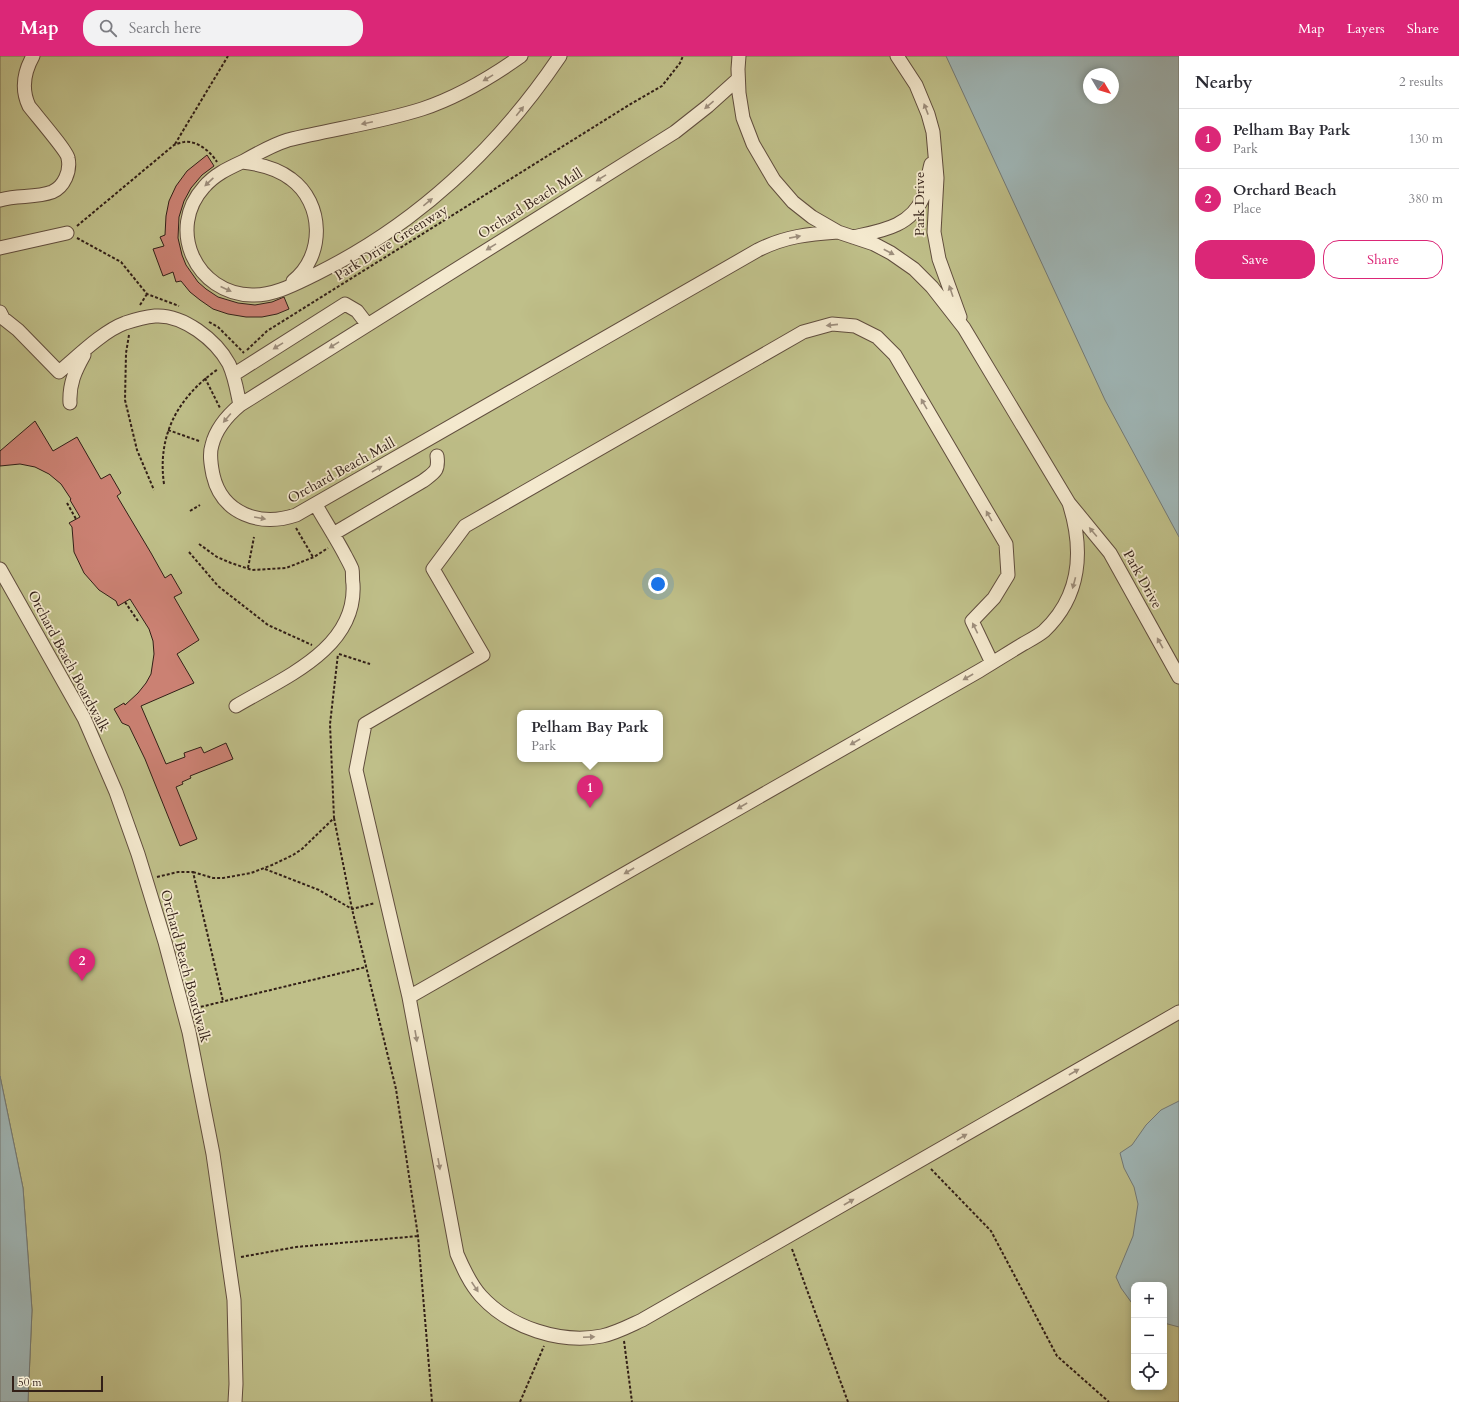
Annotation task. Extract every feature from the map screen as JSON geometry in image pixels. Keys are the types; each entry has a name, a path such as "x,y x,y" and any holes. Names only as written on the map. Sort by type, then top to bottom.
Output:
{"street":[{"path":"0,200 54,191 65,182 68,169 68,157 29,106 25,97 24,84 33,56"},
{"path":"521,56 485,80 443,101 397,116 288,140 276,144 222,172 203,188 190,211 187,228 188,241 194,260 207,277 223,287 235,292 252,295 264,294 285,288 315,275 350,256 392,230 432,199 468,167 519,112 560,56"},
{"name":"Park Drive","path":"739,56 738,79 743,118 753,144 766,169 793,202 812,217 838,232 853,236 891,253 914,269 932,287 964,328 1069,503 1110,553 1179,677"},
{"name":"Park Drive","path":"897,56 916,85 933,132 937,178 934,232 939,259 964,328"},
{"name":"Orchard Beach Mall","path":"738,79 708,106 675,132 240,405 231,413 220,427 210,452 212,469 219,493 236,510 251,517 259,519 285,519 296,515 316,505 758,250 794,236 838,232"},
{"name":"Park Drive","path":"853,236 885,230 895,226 911,214 922,199 934,146"},
{"path":"242,162 266,167 283,174 299,186 306,194 311,204 317,235 314,254 304,271 285,288"},
{"path":"0,248 67,233"},
{"path":"233,375 345,304 357,311 367,324"},
{"path":"0,312 3,318 18,330 59,372 103,336 124,324 156,316 172,318 188,324 202,333 216,346 228,363 233,375 240,405"},
{"path":"992,663 972,621 994,598 1008,575 1006,544 895,355 877,337 855,326 832,324 797,335 465,526 433,570 483,655 365,724 356,770 409,997 457,1254 466,1274 481,1296 501,1313 522,1325 548,1334 575,1337 602,1336 622,1330 642,1320 1179,1012"},
{"path":"70,403 71,383 73,376 88,349"},
{"path":"336,538 435,472 438,466 437,456"},
{"name":"Park Drive","path":"409,997 1038,636 1051,623 1065,604 1071,593 1075,580 1077,567 1077,536 1075,522 1069,503"},
{"path":"236,706 300,669 325,650 337,637 348,618 354,593 352,569 336,538 316,505"},
{"name":"Orchard Beach Boardwalk","path":"0,569 84,718 116,792 146,879 165,942 189,1032 212,1154 234,1300 235,1402"}],"path":[{"path":"154,490 137,450 125,400 126,353 131,322 146,294 121,262 67,233 174,145 228,56"},
{"name":"Park Drive Greenway","path":"164,484 162,469 163,448 168,430 175,414 206,378 244,353 267,331 629,105 662,86 680,63 683,56"},
{"path":"174,145 185,141 207,150 212,155 222,172"},
{"path":"206,378 220,408"},
{"path":"168,430 199,442"},
{"path":"67,503 76,519"},
{"path":"190,511 200,505"},
{"path":"294,526 314,557"},
{"path":"248,568 254,537"},
{"path":"199,544 217,557 231,564 252,570 286,568 314,557 336,538"},
{"path":"189,552 218,586 268,625 325,650 370,664"},
{"path":"125,602 138,620"},
{"path":"338,654 330,724 334,818 352,909 396,1089 418,1236 432,1402"},
{"path":"146,879 178,872 192,872 218,879 243,875 264,868 293,855 302,849 334,818"},
{"path":"264,868 319,890 352,909 377,902"},
{"path":"192,872 223,1001"},
{"path":"183,1011 366,966"},
{"path":"922,1160 991,1231 1057,1356 1109,1402"},
{"path":"228,1260 296,1247 418,1236"},
{"path":"787,1237 848,1402"},
{"path":"622,1330 632,1402"},
{"path":"520,1402 548,1334"}],"green space":[{"path":"0,56 987,56 1179,493 1179,1402 28,1402 32,1310 23,1188 0,1076"}],"water":[{"path":"946,56 1179,56 1179,537 1105,400"},
{"path":"0,1076 23,1188 32,1310 28,1402 0,1402"},
{"path":"1179,1101 1179,1327 1167,1324 1167,1282 1131,1282 1131,1302 1121,1288 1116,1277 1133,1236 1138,1204 1134,1187 1124,1168 1120,1153 1132,1145 1146,1125 1161,1110"}],"building":[{"path":"207,155 214,166 202,175 191,188 184,201 179,217 178,238 186,265 198,282 218,297 238,303 255,305 272,302 284,297 289,309 277,314 262,317 246,317 228,314 213,309 190,292 181,281 176,282 173,272 163,276 153,249 164,246 160,237 165,235 166,216 169,201 176,186 187,171"},
{"path":"35,421 53,451 77,437 101,479 110,474 121,493 117,496 165,578 171,574 182,593 174,597 199,640 177,654 194,683 141,706 166,764 185,757 184,753 201,747 204,753 226,743 233,759 190,776 191,778 182,782 183,784 176,787 197,839 180,846 145,759 129,726 122,723 114,709 124,703 125,705 138,693 151,674 154,654 153,641 149,629 130,599 118,606 116,601 99,590 84,573 74,552 72,527 69,523 80,517 61,484 49,474 35,467 20,464 0,466 0,451"}],"place":[{"name":"Pelham Bay Park","path":"590,808"},
{"name":"Orchard Beach","path":"82,981"}]}
